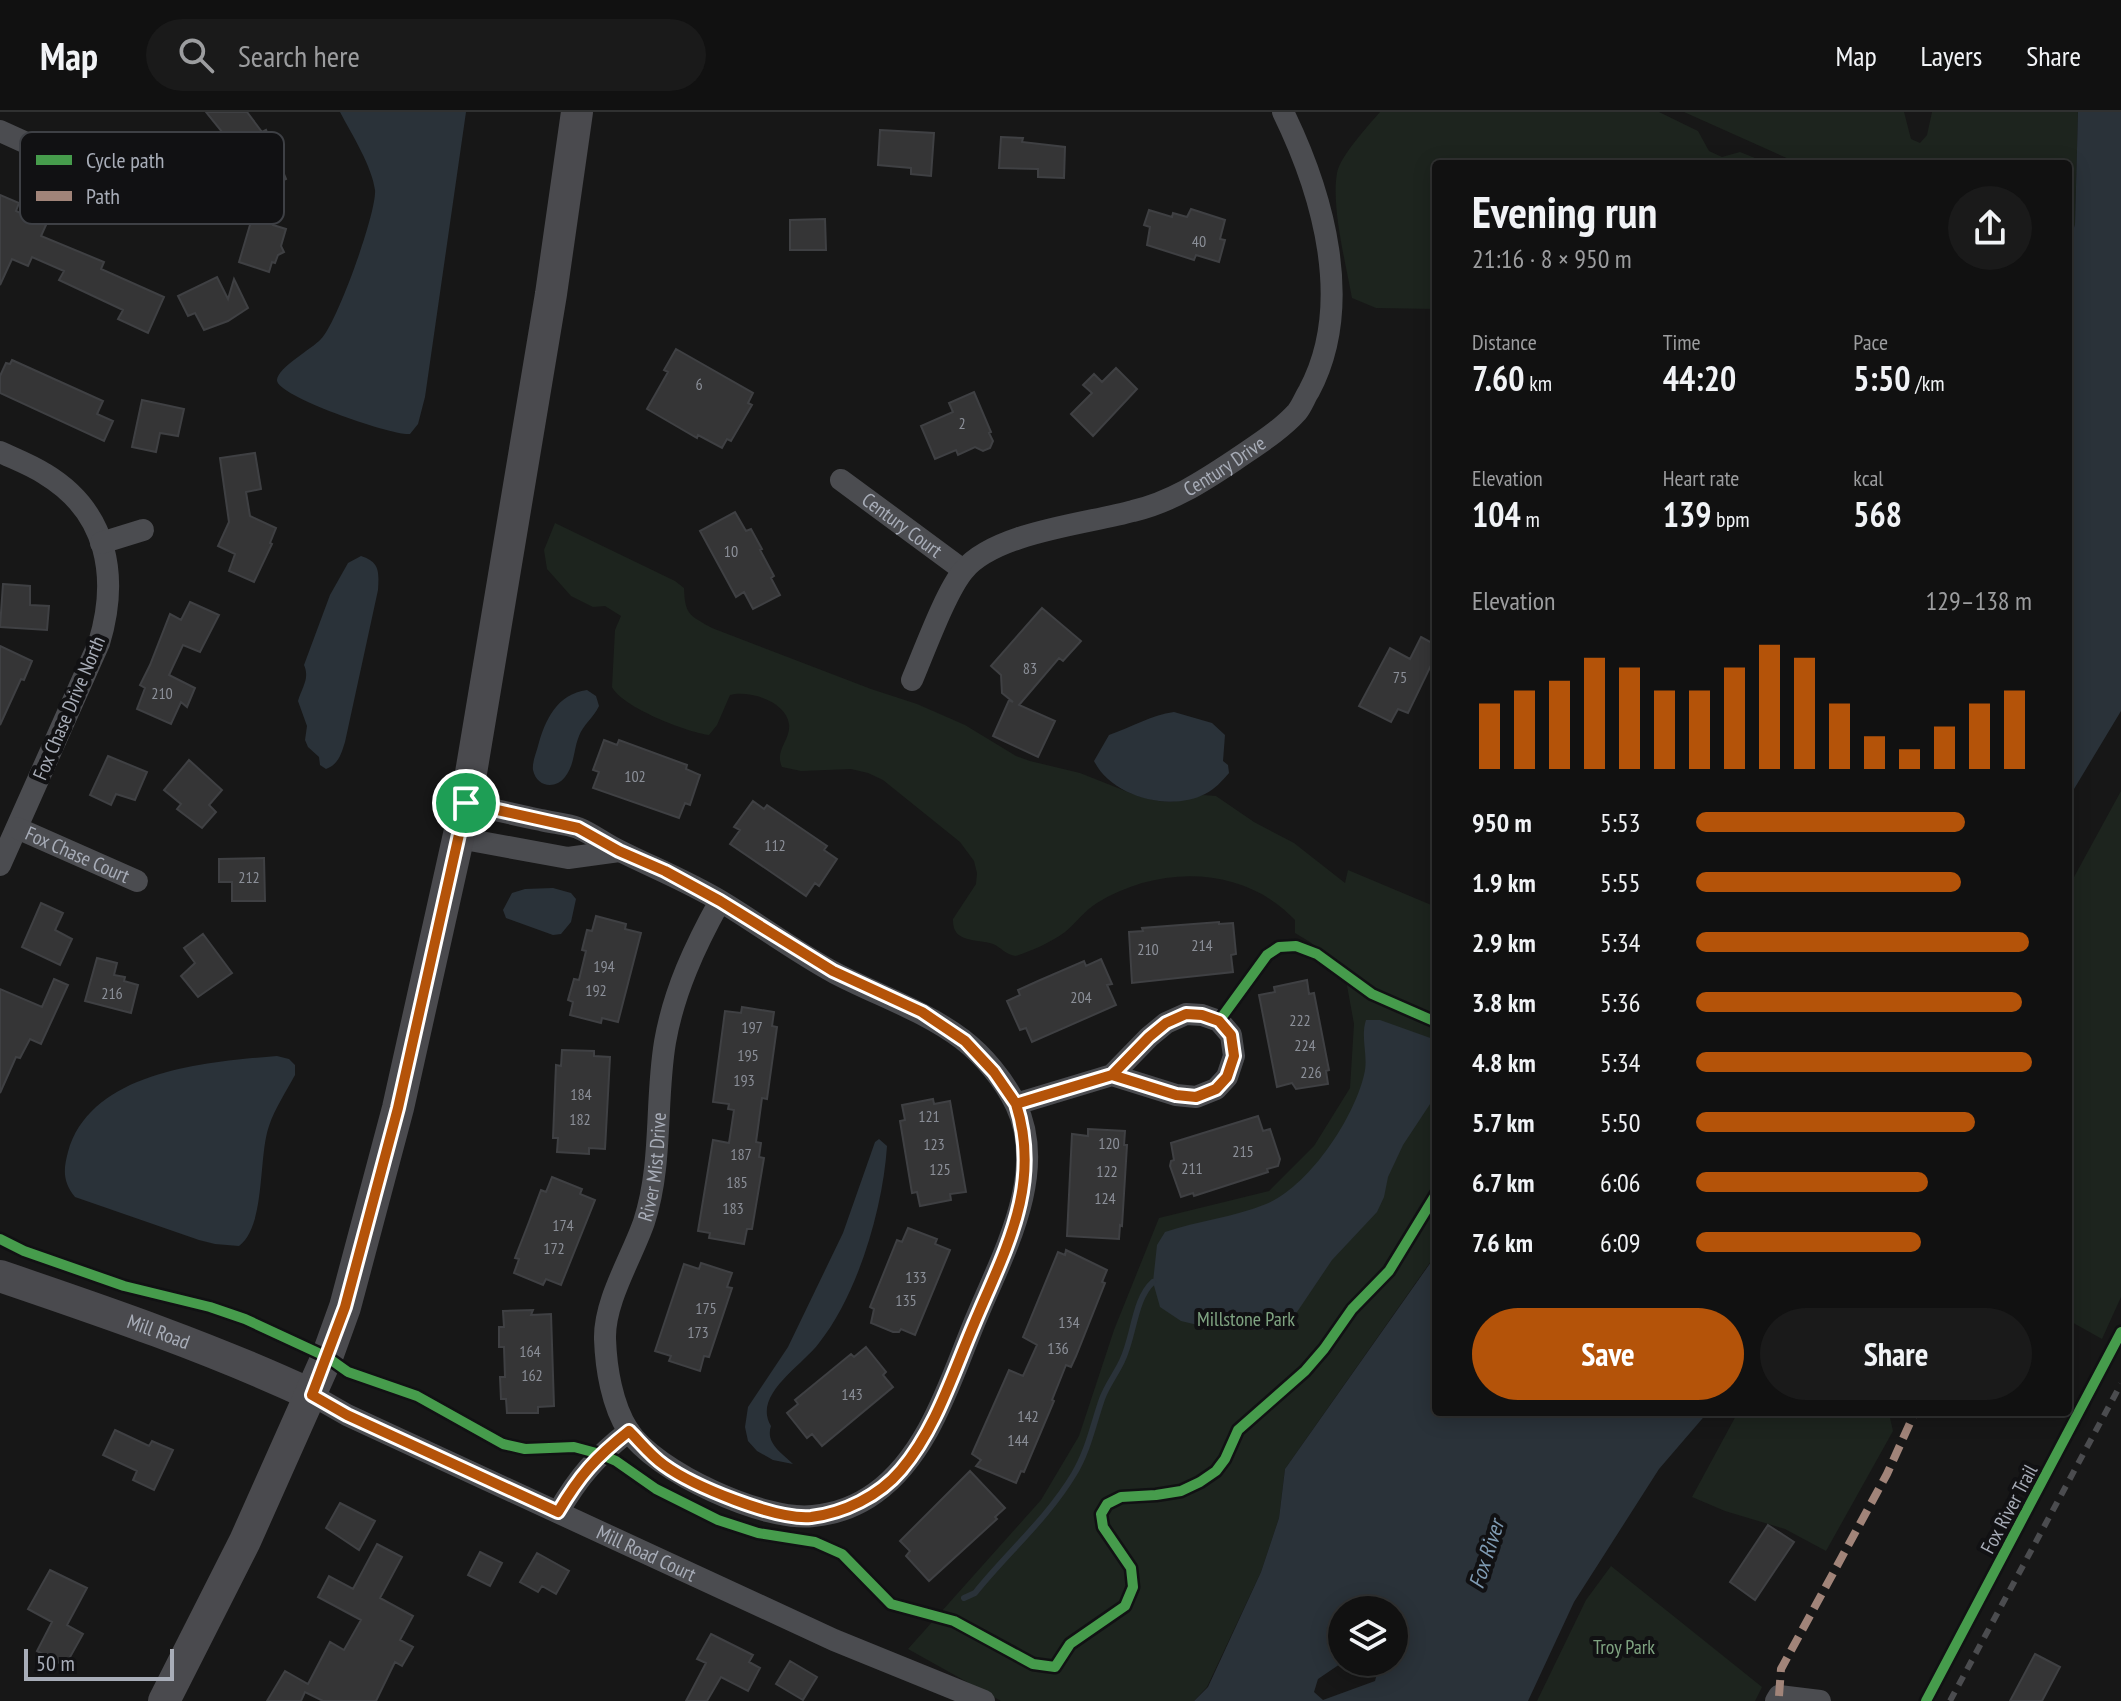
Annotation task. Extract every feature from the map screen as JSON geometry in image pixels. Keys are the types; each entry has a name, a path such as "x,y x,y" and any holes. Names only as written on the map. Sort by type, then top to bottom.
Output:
{"main road":[{"path":"164,1701 245,1541 312,1395 345,1307 398,1108 466,803 549,310 577,112"},
{"name":"Mill Road","path":"0,1276 124,1318 239,1362 312,1395"}],"street":[{"name":"Century Drive","path":"963,570 986,552 1016,540 1135,511 1184,494 1262,441 1298,411 1320,370 1331,323 1331,276 1320,210 1303,154 1283,112"},
{"path":"0,131 20,140"},
{"name":"Fox Chase Drive North","path":"0,452 45,474 70,492 86,511 101,543 110,586 108,615 88,669 0,865"},
{"name":"Century Court","path":"841,480 963,570"},
{"path":"101,543 143,530"},
{"path":"912,680 963,570"},
{"name":"River Mist Drive","path":"466,803 578,828 720,901 833,971 922,1012 965,1041 994,1072 1016,1104 1024,1129 1026,1170 1022,1204 927,1432 900,1471 874,1494 845,1509 809,1517 753,1507 708,1489 663,1465 629,1431 612,1390 605,1334 618,1284 644,1221 656,1166 665,1045 675,994 720,901"},
{"name":"Fox Chase Court","path":"17,828 137,881"},
{"path":"459,838 568,858 619,851"},
{"path":"1016,1104 1112,1075 1149,1037 1166,1023 1186,1014 1219,1021 1231,1035 1234,1056 1227,1077 1216,1089 1196,1097 1176,1095 1112,1075"},
{"name":"Mill Road Court","path":"312,1395 347,1415 834,1640 984,1701"},
{"path":"558,1512 579,1476 629,1431"},
{"path":"1777,1699 1820,1701"}],"green space":[{"path":"1380,112 1659,112 1698,131 1709,151 1722,157 1740,152 1760,160 1432,160 1432,309 1376,308 1352,298 1340,236 1337,173 1355,141"},
{"path":"1684,112 1904,112 1911,139 1920,143 1927,135 1932,112 2078,112 2075,224 2072,234 2072,160 1791,160"},
{"name":"Millstone Park","path":"555,523 675,581 684,588 690,613 712,628 917,704 965,725 1016,756 1030,761 1080,773 1159,801 1216,796 1254,822 1294,843 1345,883 1348,870 1432,905 1432,1260 1285,1469 1279,1518 1261,1572 1207,1687 1194,1701 1001,1701 908,1649 1041,1500 1079,1436 1114,1330 1159,1218 1269,1191 1314,1146 1350,1088 1354,1024 1344,969 1295,933 1295,920 1274,902 1226,880 1200,877 1173,877 1121,891 1093,906 1059,936 1016,956 993,944 966,939 956,933 953,919 976,884 977,873 974,861 960,842 883,780 868,773 851,769 801,771 782,767 780,755 789,724 781,709 766,699 747,694 730,695 717,725 709,735 686,729 628,703 612,687 615,630 621,616 605,606 593,607 571,596 547,569 544,550"},
{"path":"2121,791 2121,1297 2102,1339 2072,1322 2072,881"},
{"path":"1736,1416 1890,1418 1893,1431 1826,1551 1785,1529 1725,1511 1692,1497"},
{"name":"Troy Park","path":"1611,1566 1762,1687 1755,1701 1537,1701 1586,1600"}],"water":[{"path":"340,112 466,112 425,397 418,424 410,434 360,422 314,405 282,387 277,380 283,370 317,343 328,329 346,291 370,220 375,190 373,181"},
{"path":"2078,112 2121,112 2121,711 2072,792 2072,234 2075,224"},
{"path":"361,556 372,561 377,568 378,590 345,742 337,761 326,769 320,765 319,757 305,740 307,726 298,701 306,679 304,665 330,595 348,563"},
{"path":"587,690 596,696 599,706 581,732 568,772 557,784 547,785 538,780 533,767 544,727 560,703 577,692"},
{"path":"1174,712 1212,723 1225,735 1223,761 1228,765 1229,773 1205,794 1175,802 1143,798 1114,784 1094,761 1109,735 1149,718"},
{"path":"553,888 571,893 576,899 571,922 561,934 553,935 506,918 503,910 512,893"},
{"path":"1366,1020 1380,1020 1432,1039 1432,1101 1403,1145 1388,1177 1377,1212 1332,1260 1295,1315 1277,1327 1256,1330 1210,1328 1181,1321 1160,1307 1153,1282 1157,1245 1165,1232 1266,1204 1298,1183 1327,1150 1350,1112 1364,1075"},
{"path":"277,1056 289,1059 295,1065 295,1075 269,1126 254,1223 239,1246 199,1240 75,1197 65,1176 68,1152 81,1125 101,1103 126,1087 187,1067"},
{"path":"879,1139 887,1146 885,1170 874,1223 857,1275 833,1323 819,1343 773,1392 768,1403 770,1438 793,1464 773,1460 757,1451 748,1441 745,1427 748,1407 788,1347 843,1233 875,1142"},
{"name":"Fox River","path":"1432,1261 1432,1416 1705,1416 1659,1469 1574,1602 1528,1701 1194,1701 1208,1687 1261,1572 1279,1518 1285,1469"}],"building":[{"path":"206,112 247,112 262,132 222,132"},
{"path":"880,130 934,133 931,176 911,174 911,168 878,165"},
{"path":"1001,137 1023,138 1022,142 1065,147 1064,178 1038,177 1038,169 999,168"},
{"path":"0,195 19,203 16,211 20,213 20,224 46,225 41,236 104,262 101,269 164,297 148,333 118,319 123,310 59,280 64,271 32,257 28,266 12,259 0,285"},
{"path":"1191,209 1225,220 1220,239 1225,240 1219,262 1196,255 1194,260 1147,245 1150,227 1144,225 1149,210 1172,217 1173,213 1187,217"},
{"path":"825,219 826,250 790,250 790,220"},
{"path":"250,224 273,224 286,229 281,246 284,252 278,255 275,263 272,262 269,272 239,262"},
{"path":"217,277 228,299 234,279 248,308 228,321 204,330 195,313 188,316 178,296"},
{"path":"676,349 753,393 748,403 752,405 731,441 727,439 722,448 698,435 697,438 647,409 668,372 664,370"},
{"path":"12,360 103,401 97,414 113,421 104,441 0,393 0,376 6,363 10,364"},
{"path":"1116,368 1137,389 1093,436 1071,414 1092,393 1083,385 1094,374 1102,382"},
{"path":"974,392 991,432 993,441 990,448 983,451 975,447 958,455 956,450 935,459 921,426 953,412 949,403"},
{"path":"142,400 184,409 178,436 160,433 156,452 132,447"},
{"path":"255,453 261,489 246,492 250,516 276,528 254,582 229,571 235,554 218,546 229,522 220,458"},
{"path":"735,512 746,531 751,529 762,549 780,595 753,609 744,592 736,597 700,531"},
{"path":"3,584 30,586 30,605 49,606 47,630 0,627"},
{"path":"190,602 219,615 200,652 183,645 169,675 195,688 187,707 181,702 171,724 137,709 145,688 140,685 170,614 181,620"},
{"path":"1042,608 1081,641 1063,661 1059,658 1019,705 1055,721 1038,757 993,736 1009,700 1013,702 1002,693 1001,675 991,666"},
{"path":"1421,637 1432,643 1432,663 1408,713 1398,709 1391,722 1359,706 1390,648 1410,659"},
{"path":"0,646 32,661 0,725"},
{"path":"604,740 617,745 619,740 687,765 686,769 700,775 690,805 685,803 679,818 593,788 599,772 593,770"},
{"path":"108,756 147,772 135,800 116,794 111,805 90,795"},
{"path":"189,760 222,790 209,805 216,812 202,828 177,809 181,804 164,790"},
{"path":"753,801 764,809 767,805 827,846 824,850 837,859 819,886 815,883 806,896 730,844 740,830 734,827"},
{"path":"264,858 265,901 232,901 232,882 219,882 219,859"},
{"path":"41,903 63,913 55,930 72,939 60,965 22,947"},
{"path":"596,916 626,924 625,929 641,933 618,1022 602,1018 601,1023 570,1015 573,1002 568,1000 574,979 579,980 587,930 592,931"},
{"path":"1233,923 1236,954 1231,955 1233,972 1132,983 1129,932 1143,931 1142,928"},
{"path":"203,934 232,973 198,997 181,976 195,963 184,948"},
{"path":"97,958 117,963 114,975 138,985 131,1013 85,1001"},
{"path":"1101,959 1112,984 1107,985 1116,1005 1032,1042 1026,1028 1020,1030 1007,1001 1020,995 1018,990 1038,981 1084,961 1086,966"},
{"path":"54,979 68,985 41,1044 30,1039 20,1058 16,1057 0,1093 0,989 42,1007"},
{"path":"1307,980 1309,994 1314,993 1329,1070 1326,1071 1328,1084 1296,1089 1292,1083 1277,1087 1259,995 1275,992 1274,987"},
{"path":"742,1007 774,1012 772,1026 777,1027 767,1099 762,1098 756,1142 761,1143 759,1157 764,1158 752,1229 747,1229 744,1244 709,1238 710,1233 698,1231 713,1140 729,1143 734,1110 728,1109 729,1104 713,1102 725,1011 741,1013"},
{"path":"562,1050 594,1051 594,1056 610,1057 605,1149 589,1148 589,1154 557,1152 558,1138 553,1138 556,1065 561,1066"},
{"path":"933,1099 934,1104 950,1101 966,1192 950,1194 951,1200 920,1206 917,1192 912,1193 900,1121 905,1120 902,1105"},
{"path":"1258,1116 1263,1131 1270,1129 1280,1159 1278,1166 1194,1196 1193,1193 1181,1197 1170,1166 1174,1160 1171,1143"},
{"path":"1088,1129 1125,1131 1124,1145 1127,1145 1119,1239 1067,1236 1072,1134 1088,1136"},
{"path":"552,1177 582,1189 580,1194 595,1200 561,1285 546,1279 543,1285 514,1273 519,1259 515,1258 541,1190 546,1192"},
{"path":"908,1228 937,1239 935,1244 950,1250 915,1335 901,1329 893,1332 871,1323 874,1309 870,1307 897,1240 902,1242"},
{"path":"1066,1250 1107,1270 1102,1282 1105,1283 1076,1356 1071,1367 1066,1365 1024,1472 1021,1471 1016,1483 976,1466 981,1460 972,1454 1009,1370 1023,1376 1037,1345 1023,1337 1058,1252 1065,1255"},
{"path":"701,1263 732,1273 727,1287 732,1288 709,1357 704,1356 700,1371 669,1361 671,1356 655,1351 684,1264 699,1269"},
{"path":"533,1310 531,1315 551,1314 554,1406 538,1407 538,1413 507,1413 506,1399 501,1399 500,1377 505,1377 504,1347 499,1347 499,1327 504,1327 503,1311"},
{"path":"866,1347 886,1372 883,1375 893,1387 822,1446 812,1434 807,1438 787,1413 798,1404 795,1400 851,1354 854,1357"},
{"path":"115,1430 149,1446 152,1441 173,1450 154,1490 133,1480 137,1471 103,1455"},
{"path":"970,1471 1005,1508 929,1581 906,1556 910,1551 900,1541"},
{"path":"340,1503 375,1521 359,1550 326,1528"},
{"path":"1768,1525 1794,1542 1755,1600 1730,1582"},
{"path":"377,1544 402,1557 380,1598 413,1616 400,1640 413,1647 402,1666 395,1662 376,1701 323,1701 305,1692 301,1701 267,1701 285,1671 308,1684 330,1642 344,1650 361,1620 318,1597 329,1576 353,1589"},
{"path":"480,1552 502,1563 490,1586 468,1575"},
{"path":"537,1553 569,1571 556,1594 542,1586 538,1592 520,1582"},
{"path":"50,1570 87,1588 67,1625 83,1634 65,1666 37,1651 52,1622 28,1609"},
{"path":"711,1634 753,1655 749,1662 760,1668 748,1691 721,1677 707,1701 686,1701 706,1663 697,1659"},
{"path":"2035,1654 2060,1667 2042,1701 2010,1701"},
{"path":"790,1661 817,1677 803,1700 776,1684"}],"waterway":[{"path":"964,1598 975,1593 1039,1521 1074,1474 1087,1447 1104,1394 1126,1351 1142,1298 1153,1282"}],"railway":[{"path":"1950,1701 2121,1384"}],"marked path":[{"path":"1779,1696 1781,1669 1887,1474 1913,1416"}],"cycle path":[{"path":"1219,1021 1267,955 1279,947 1296,946 1317,954 1372,994 1432,1020"},
{"path":"0,1239 24,1251 124,1286 245,1319 327,1357 348,1372 417,1396 503,1444 525,1449 574,1447 600,1454 616,1461 656,1489 718,1520 758,1533 815,1542 842,1554 891,1604 954,1621 1033,1664 1055,1667 1070,1644 1125,1606 1133,1587 1131,1568 1103,1527 1101,1514 1107,1504 1121,1497 1181,1491 1216,1471 1238,1430 1305,1371 1352,1309 1389,1271 1432,1201"},
{"name":"Fox River Trail","path":"1926,1701 2121,1332"}],"route":[{"path":"466,803 398,1108 345,1307 312,1395 347,1415 558,1512 579,1476 629,1431 663,1465 708,1489 753,1507 809,1517 845,1509 874,1494 900,1471 927,1432 1009,1241 1022,1204 1026,1170 1024,1129 1016,1104 1112,1075 1149,1037 1166,1023 1186,1014 1219,1021 1231,1035 1234,1056 1227,1077 1216,1089 1196,1097 1176,1095 1112,1075 1042,1096 1016,1104 994,1072 965,1041 922,1012 833,971 720,901 578,828 466,803"}]}
